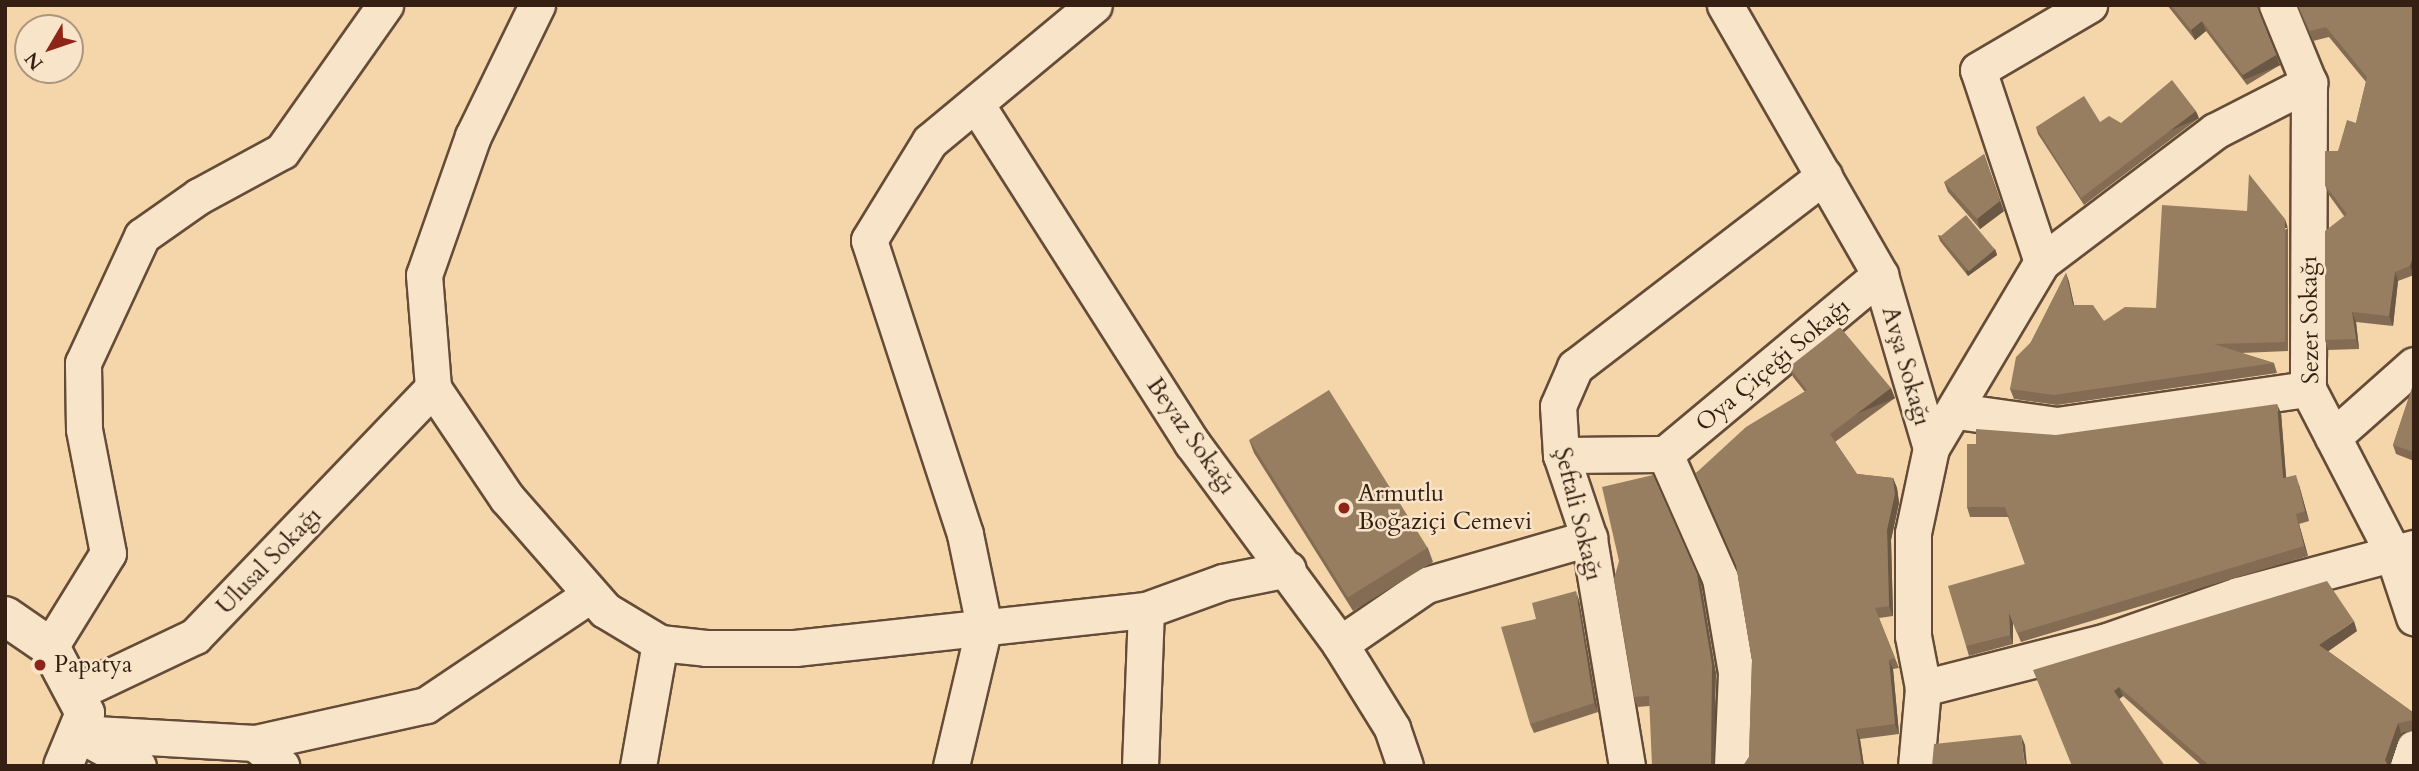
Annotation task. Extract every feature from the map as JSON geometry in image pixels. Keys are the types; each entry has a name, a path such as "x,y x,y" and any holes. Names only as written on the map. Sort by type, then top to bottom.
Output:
{"main road":[{"path":"5,616 50,648 85,713 70,750"}],"street":[{"path":"50,648 108,553 84,429 83,363 142,236 199,196 282,151 385,5"},
{"path":"537,5 473,136 424,275 433,388 507,498 590,595 660,643 795,648 1146,610 1223,582 1288,569"},
{"path":"951,766 984,626 965,534 870,240 930,141 1094,5"},
{"name":"Avşa Sokağı","path":"1725,5 1880,275 1931,448 1913,533 1913,636 1923,688 1916,766"},
{"path":"2042,262 1978,69 2089,5"},
{"name":"Sezer Sokağı","path":"2277,5 2309,83 2308,389 2333,437 2403,549 2414,617"},
{"path":"1931,448 1956,411 2042,262 2215,131 2309,83"},
{"name":"Beyaz Sokağı","path":"976,104 1192,443 1288,569 1340,644 1392,728 1405,766"},
{"name":"Şeftali Sokağı","path":"1627,766 1588,538 1560,455 1558,406 1575,367 1824,176"},
{"name":"Oya Çiçeği Sokağı","path":"1665,454 1880,275"},
{"path":"2333,437 2414,365"},
{"name":"Ulusal Sokağı","path":"75,693 195,636 433,388"},
{"path":"1956,411 2057,425 2308,389"},
{"path":"1560,455 1665,454 1720,578 1736,673 1732,766"},
{"path":"1340,644 1426,585 1588,538"},
{"path":"1923,688 2104,642 2403,549"},
{"path":"70,750 255,743 426,705 590,595"},
{"path":"1140,766 1146,610"},
{"path":"638,766 660,643"},
{"path":"255,743 281,766"},
{"path":"2408,766 2414,748"},
{"path":"70,750 138,766"}],"building":[{"path":"2171,5 2256,5 2276,55 2243,75 2202,21 2191,30"},
{"path":"2298,5 2414,5 2414,253 2410,266 2395,272 2389,316 2352,312 2356,339 2325,340 2325,231 2347,214 2325,185 2325,151 2338,151 2347,120 2356,123 2367,77 2326,27 2310,31"},
{"path":"2172,80 2196,111 2081,198 2036,127 2084,96 2100,122 2109,116 2121,123"},
{"path":"1984,154 2000,201 1977,219 1944,182"},
{"path":"2249,174 2285,219 2285,342 2214,344 2274,363 2054,395 2010,389 2016,357 2031,342 2066,273 2073,305 2093,305 2104,321 2125,307 2156,308 2162,205 2247,211"},
{"path":"1966,215 1995,249 1969,271 1940,237"},
{"path":"1840,327 1891,388 1830,434 1857,474 1893,478 1895,494 1887,530 1889,606 1875,608 1895,658 1889,660 1895,724 1856,729 1862,766 1743,766 1749,757 1752,660 1736,565 1696,473 1746,427 1807,390 1789,367"},
{"path":"2414,382 2414,452 2393,445"},
{"name":"Armutlu Boğaziçi Cemevi","path":"1329,390 1428,548 1348,598 1249,440"},
{"path":"2277,404 2283,478 2296,475 2305,511 2296,514 2304,546 2017,633 2009,613 2010,635 1966,646 1948,586 2025,564 2005,507 1967,507 1967,444 1976,444 1976,429 2056,435"},
{"path":"1653,475 1697,574 1712,665 1711,766 1652,766 1649,696 1634,697 1614,579 1619,561 1602,487"},
{"path":"2327,581 2354,621 2319,645 2414,713 2414,720 2398,723 2385,760 2388,766 2210,766 2119,687 2114,691 2165,766 2072,766 2033,670"},
{"path":"1576,591 1594,703 1530,724 1501,627 1536,619 1532,603"},
{"path":"2021,735 2025,766 1932,766 1934,744"}],"place":[{"name":"Armutlu Boğaziçi Cemevi","path":"1344,508"},
{"name":"Papatya","path":"40,665"}]}
